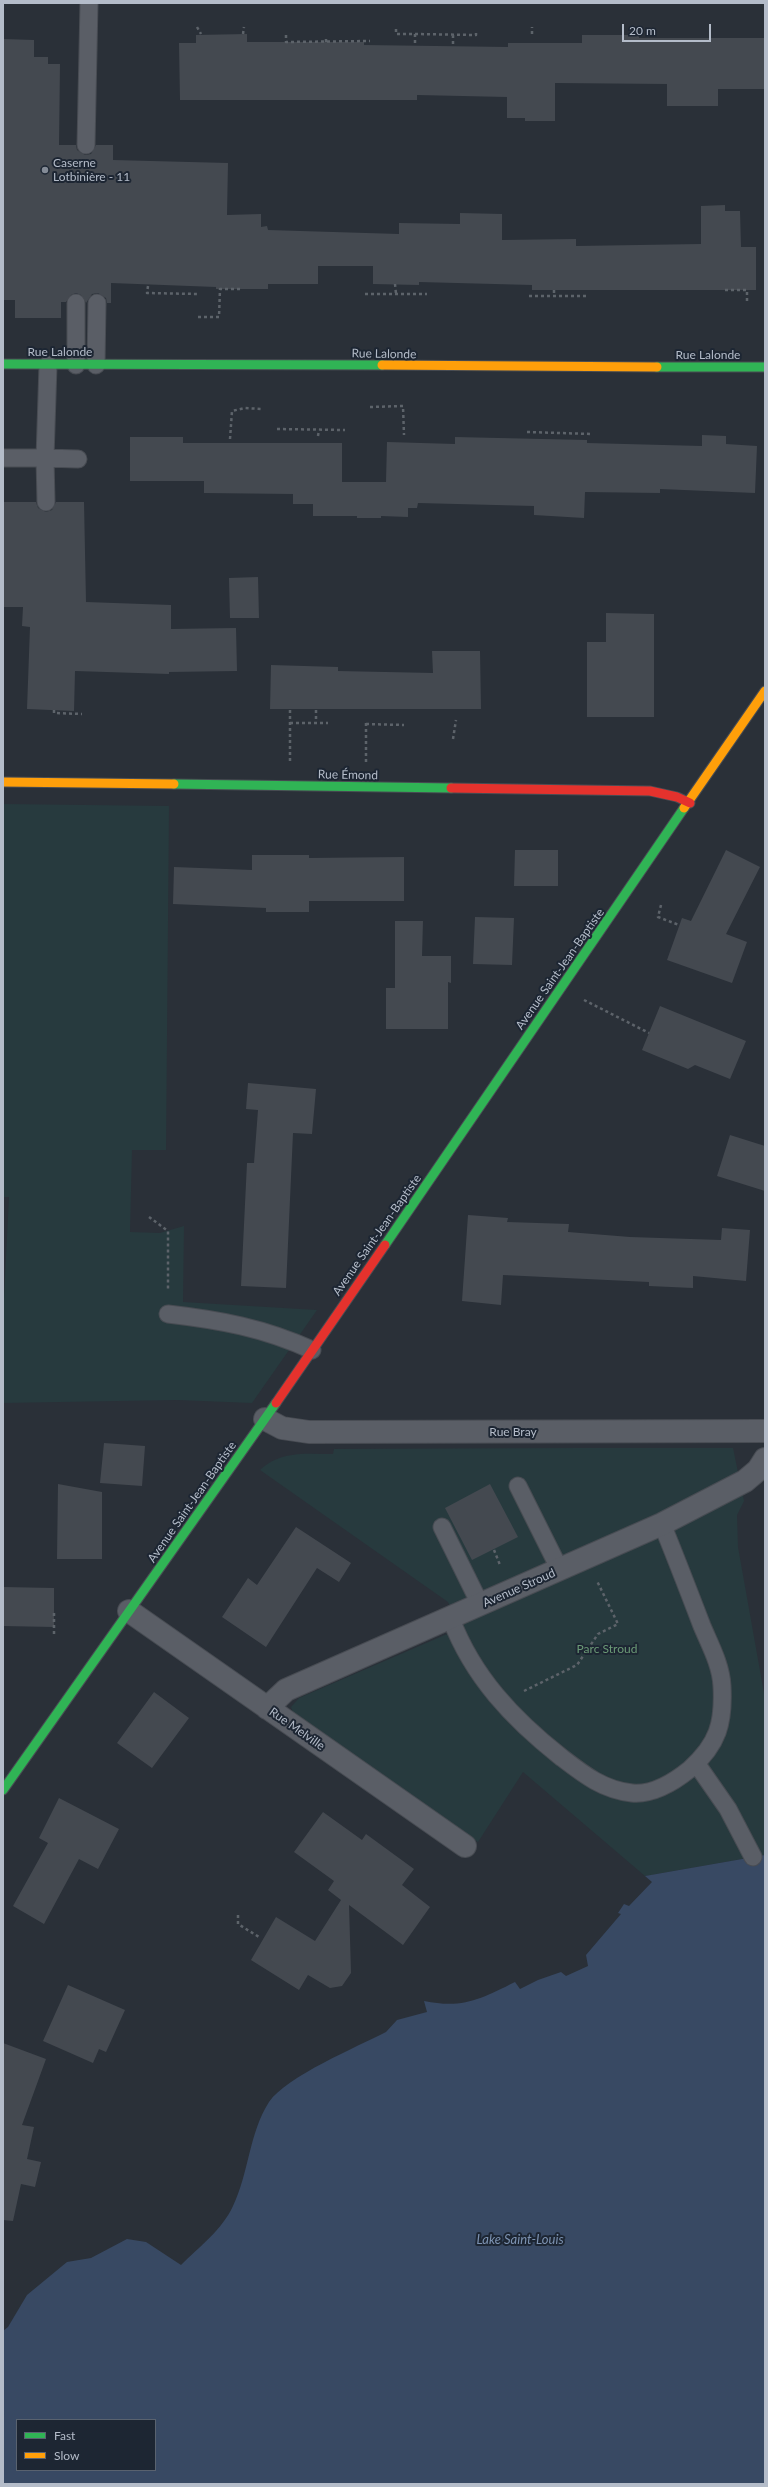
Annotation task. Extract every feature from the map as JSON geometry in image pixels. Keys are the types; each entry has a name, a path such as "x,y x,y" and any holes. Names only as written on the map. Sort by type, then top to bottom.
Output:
{"street":[{"name":"Rue Lalonde","path":"3,364 765,367"},
{"name":"Avenue Saint-Jean-Baptiste","path":"3,1790 265,1419 690,803 765,691"},
{"name":"Rue Émond","path":"3,782 650,791 677,797 690,803"},
{"name":"Rue Bray","path":"265,1419 282,1428 309,1432 765,1431"},
{"name":"Avenue Stroud","path":"267,1708 286,1690 481,1606 662,1524 745,1482 758,1470 765,1459"},
{"name":"Rue Melville","path":"129,1611 465,1846"}],"lane":[{"path":"86,145 89,3"},
{"path":"76,302 76,364"},
{"path":"96,365 97,303"},
{"path":"46,502 45,458 48,365"},
{"path":"3,458 78,459"},
{"path":"168,1314 250,1327 280,1335 312,1350"},
{"path":"518,1486 560,1570"},
{"path":"451,1619 465,1654 501,1702 532,1734 596,1783 633,1793 657,1789 672,1782 706,1755 722,1716 722,1684 718,1665 662,1524"},
{"path":"442,1526 481,1606"},
{"path":"696,1763 728,1809 753,1857"}],"path":[{"path":"198,27 201,34"},
{"path":"243,34 244,27"},
{"path":"532,27 532,34"},
{"path":"396,29 396,34 476,35 476,31"},
{"path":"415,34 416,45"},
{"path":"286,35 286,42 370,41"},
{"path":"453,35 453,46"},
{"path":"326,36 326,42"},
{"path":"396,284 396,294"},
{"path":"148,286 147,293 198,294"},
{"path":"198,317 219,317 220,289 242,289"},
{"path":"554,290 554,296"},
{"path":"725,290 747,290 747,303"},
{"path":"365,294 427,294"},
{"path":"529,296 589,296"},
{"path":"370,407 403,406 404,435"},
{"path":"230,439 232,411 240,408 261,409"},
{"path":"278,429 345,430"},
{"path":"318,436 319,430"},
{"path":"527,432 592,434"},
{"path":"290,709 290,766"},
{"path":"54,710 54,713 82,714"},
{"path":"316,710 316,722"},
{"path":"366,720 366,767"},
{"path":"453,739 456,720"},
{"path":"290,723 328,723"},
{"path":"366,724 404,725"},
{"path":"661,905 658,917 679,925"},
{"path":"580,998 649,1033"},
{"path":"149,1217 168,1231 168,1314"},
{"path":"501,1702 577,1664 598,1634 618,1624 586,1559"},
{"path":"54,1613 54,1637"},
{"path":"238,1915 238,1924 258,1937"}],"green space":[{"path":"3,804 169,806 166,1150 132,1150 130,1232 160,1233 184,1226 183,1302 317,1310 252,1403 177,1400 3,1403 3,1318 9,1197 3,1197"},
{"name":"Parc Stroud","path":"733,1448 744,1501 737,1515 738,1547 765,1699 765,1855 645,1876 523,1772 478,1842 294,1715 291,1707 299,1698 461,1628 448,1602 260,1470 268,1464 285,1456 295,1454 333,1454 334,1449"}],"water":[{"name":"Lake Saint-Louis","path":"765,1855 765,2484 3,2484 3,2331 8,2327 27,2295 67,2262 91,2258 127,2239 146,2242 181,2265 210,2238 228,2215 243,2180 253,2140 262,2114 269,2102 278,2092 306,2072 386,2032 397,2020 427,2012 424,2001 450,2004 471,2001 482,1998 515,1982 520,1989 538,1980 561,1972 566,1976 588,1966 586,1955 621,1914 618,1913 624,1904 629,1906 652,1882 645,1876"}],"building":[{"path":"247,34 247,42 364,42 364,45 508,47 508,43 582,43 582,35 639,35 639,38 765,38 765,89 718,89 718,106 667,106 667,84 555,83 555,121 525,121 525,118 507,118 507,97 417,95 417,100 180,100 179,43 196,43 196,35"},
{"path":"3,39 34,40 34,57 48,57 48,64 60,64 59,145 76,145 77,150 85,155 91,154 96,145 113,145 113,160 228,163 227,215 261,214 261,227 267,226 268,230 399,234 399,223 460,224 460,213 502,214 502,240 576,239 576,246 701,244 701,206 725,205 725,211 740,211 741,247 756,247 756,290 532,290 532,285 419,282 419,285 373,284 373,266 318,266 318,284 268,284 268,289 216,289 216,287 111,283 111,303 107,303 106,298 98,293 92,294 86,303 81,295 76,293 71,295 66,302 61,302 61,318 15,318 15,300 3,300"},
{"path":"702,435 726,436 726,444 757,446 755,493 660,489 660,493 585,492 584,518 534,515 534,506 418,503 417,508 408,508 408,517 381,516 381,518 357,518 357,516 313,516 313,504 293,504 293,494 204,493 204,481 130,481 130,437 183,437 183,443 342,443 342,482 386,482 387,442 455,444 455,437 587,440 587,443 702,446"},
{"path":"3,502 36,502 38,508 46,512 52,510 56,502 84,502 86,602 171,605 171,629 236,628 237,671 169,672 169,674 75,671 74,711 27,709 30,627 22,626 23,607 3,607"},
{"path":"258,577 259,618 230,618 229,578"},
{"path":"606,613 654,614 654,717 587,717 587,642 606,642"},
{"path":"432,651 480,651 481,709 270,709 271,665 338,667 338,671 433,673"},
{"path":"515,850 558,850 558,886 514,886"},
{"path":"726,850 760,867 726,934 747,942 732,983 667,960 682,918 691,921"},
{"path":"252,855 309,855 309,858 404,857 404,901 309,901 309,912 266,912 266,908 173,904 174,867 252,870"},
{"path":"475,917 514,918 512,965 473,964"},
{"path":"395,921 423,921 422,956 451,956 451,983 448,982 448,1029 386,1029 386,988 395,988"},
{"path":"660,1006 746,1041 730,1079 695,1065 688,1069 642,1050"},
{"path":"248,1083 316,1089 312,1134 293,1133 286,1288 241,1286 247,1163 254,1163 258,1110 246,1109"},
{"path":"730,1135 765,1146 765,1191 717,1176"},
{"path":"468,1215 508,1218 507,1222 569,1224 568,1232 630,1237 721,1240 722,1228 750,1230 746,1281 693,1276 693,1288 649,1286 649,1282 503,1275 501,1305 462,1301"},
{"path":"104,1443 145,1446 142,1486 100,1483"},
{"path":"58,1484 102,1492 102,1559 57,1559"},
{"path":"490,1484 518,1537 472,1560 445,1508"},
{"path":"296,1527 351,1563 339,1582 317,1568 266,1647 222,1617 248,1578 257,1585"},
{"path":"3,1587 54,1588 54,1627 3,1626"},
{"path":"154,1692 189,1718 152,1768 117,1743"},
{"path":"59,1798 119,1829 98,1869 79,1859 44,1924 13,1906 48,1843 39,1838"},
{"path":"323,1812 362,1840 366,1834 414,1869 402,1885 430,1907 403,1945 349,1905 351,1973 342,1986 330,1988 308,1975 299,1990 251,1960 276,1917 315,1941 341,1900 328,1890 334,1881 294,1852"},
{"path":"68,1985 125,2010 106,2052 99,2049 93,2063 43,2041"},
{"path":"3,2043 46,2059 22,2125 34,2127 27,2159 41,2162 35,2187 21,2184 13,2221 3,2220"}],"traffic: fast":[{"path":"3,364 382,365"},
{"path":"657,367 765,367"},
{"path":"174,784 451,788"},
{"path":"385,1245 684,808"},
{"path":"3,1790 276,1403"}],"traffic: slow":[{"path":"382,365 657,367"},
{"path":"684,808 765,691"},
{"path":"3,782 174,784"}],"traffic: jam":[{"path":"451,788 650,791 677,797 690,803"},
{"path":"276,1403 385,1245"}],"place":[{"name":"Caserne Lotbinière - 11","path":"45,170"}]}
